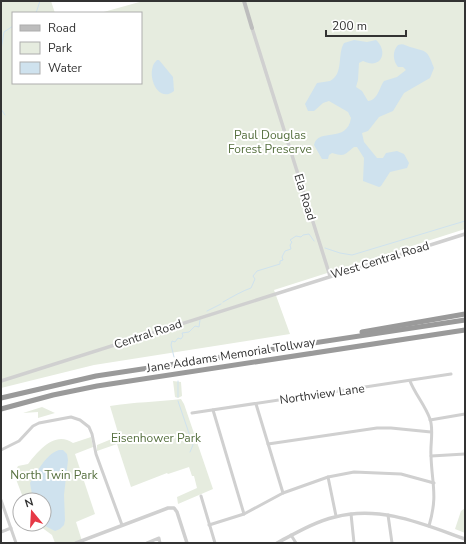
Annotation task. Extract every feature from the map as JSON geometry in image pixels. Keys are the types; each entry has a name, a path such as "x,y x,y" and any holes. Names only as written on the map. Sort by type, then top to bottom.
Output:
{"highway":[{"path":"309,343 465,314"},
{"name":"Jane Addams Memorial Tollway","path":"1,398 96,376 465,320"},
{"name":"Jane Addams Memorial Tollway","path":"1,409 53,395 98,386 465,330"}],"main road":[{"path":"244,1 252,28"}],"street":[{"name":"Ela Road","path":"252,28 330,276"},
{"name":"West Central Road","path":"294,287 465,234"},
{"name":"Central Road","path":"1,381 294,287"},
{"name":"Northview Lane","path":"192,414 451,374"},
{"path":"410,381 414,392 423,405 430,420 432,432 431,456 434,483 434,508 429,526"},
{"path":"256,404 283,493"},
{"path":"213,410 244,514"},
{"path":"430,420 465,414"},
{"path":"1,450 19,441 32,426 39,423 71,416 80,420 89,428 92,434 96,454 122,525"},
{"path":"268,444 377,428 432,432"},
{"path":"431,456 465,454"},
{"path":"209,525 244,514 283,493 328,477 354,472 401,474 434,483"},
{"path":"328,477 336,516"},
{"path":"201,496 215,543"},
{"path":"1,500 16,543"},
{"path":"76,543 168,508 174,508 177,512 186,543"},
{"path":"351,514 354,543"},
{"path":"277,543 315,524 336,516 351,514 388,514 429,526 465,539"},
{"path":"388,514 392,543"},
{"path":"1,532 11,528"},
{"path":"292,535 296,543"},
{"path":"147,543 159,538 160,543"}],"green space":[{"name":"Paul Douglas Forest Preserve","path":"1,1 51,1 55,12 12,12 12,84 142,84 142,12 104,12 143,1 465,1 465,229 274,290 290,334 94,365 1,388"},
{"path":"173,381 181,382 182,396 178,398 175,397"},
{"name":"Eisenhower Park","path":"181,399 213,489 178,504 177,497 197,488 194,476 192,476 189,467 168,474 167,473 131,487 117,444 97,451 97,445 119,436 110,406"},
{"path":"42,407 55,413 38,418 38,412 23,413"},
{"name":"North Twin Park","path":"91,437 93,447 75,454 95,514 76,522 82,541 76,543 55,543 52,535 48,532 52,532 52,492 21,492 14,474 18,466 28,464 42,448 53,441 60,439 73,443"},
{"path":"465,508 465,533 455,529 461,511"}],"water":[{"path":"354,40 367,42 376,40 382,50 381,58 378,61 369,63 363,61 359,63 356,87 362,91 368,101 376,96 384,81 397,77 406,70 403,67 398,67 395,62 394,53 398,45 404,44 426,52 430,57 434,68 430,78 404,93 393,111 379,117 368,131 362,133 364,142 377,158 383,158 386,153 397,151 404,154 409,163 407,168 390,172 379,187 363,181 364,158 357,147 354,147 348,152 340,155 332,153 329,155 328,159 322,159 314,145 321,137 344,131 351,118 348,112 329,101 323,103 314,111 308,111 305,104 317,83 330,81 334,78 339,69 344,43"},
{"path":"157,60 159,60 173,77 174,91 168,94 162,94 154,85 152,71 153,65"},
{"path":"63,450 67,454 68,460 64,495 65,520 64,525 55,531 52,530 52,492 32,492 30,483 46,459 54,452"}],"waterway":[{"path":"36,12 40,1"},
{"path":"1,50 4,32 12,27"},
{"path":"1,109 5,115"},
{"path":"325,248 352,255 465,221"},
{"path":"223,302 251,288 255,279 253,276 257,271 280,264 280,261 283,260 282,257 285,251 291,249 290,245 292,242 290,240 296,236 301,237 309,234 314,241"},
{"path":"207,311 221,304"},
{"path":"174,357 171,345 172,341 175,342 178,338 181,339 183,336 182,333 189,332 195,326 199,327 200,320"},
{"path":"178,381 178,397"},
{"path":"178,401 193,445 190,452"}]}
